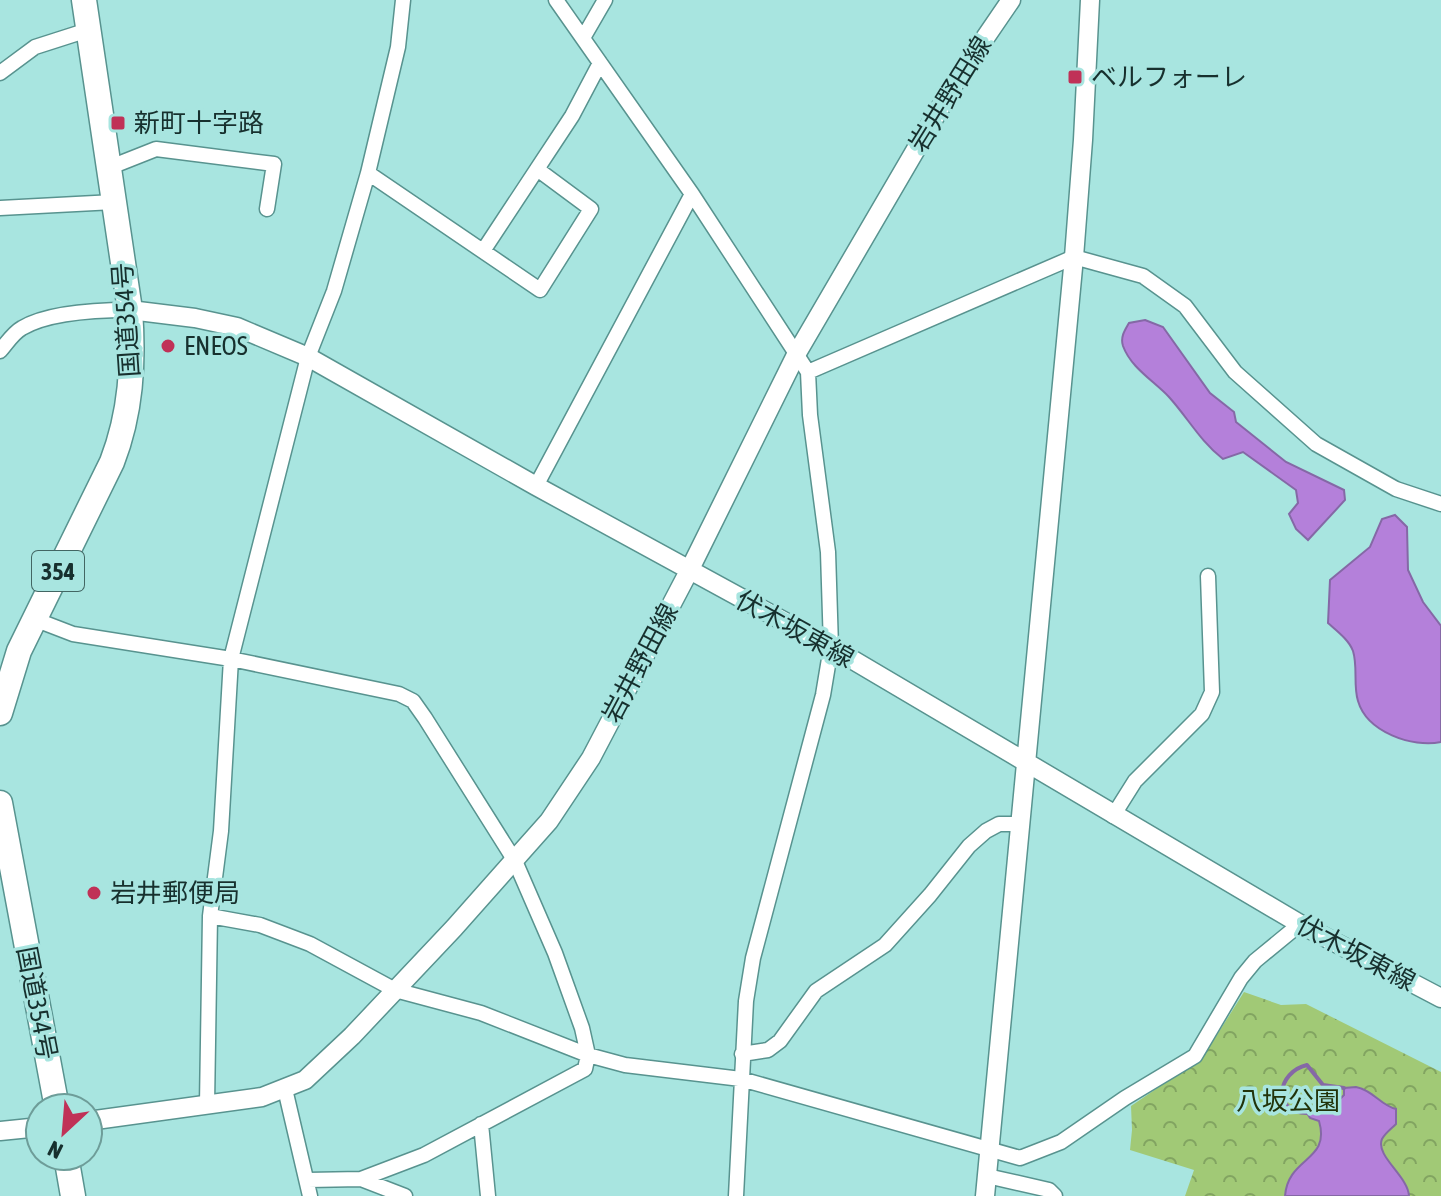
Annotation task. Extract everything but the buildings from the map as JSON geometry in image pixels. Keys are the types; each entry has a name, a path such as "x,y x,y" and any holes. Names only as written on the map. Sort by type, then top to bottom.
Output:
{"highway":[{"name":"国道354号","path":"0,713 19,651 118,447 131,381 130,310 84,0"},
{"name":"国道354号","path":"0,803 54,1092"},
{"path":"69,1172 73,1196"}],"main road":[{"name":"岩井野田線","path":"104,1119 262,1097 305,1080 395,990 549,821 577,781 689,571 797,353 957,79 1011,0"},
{"path":"985,1196 1074,257 1090,0"},
{"name":"伏木坂東線","path":"130,310 237,327 308,357 831,647 1300,924 1441,998"},
{"path":"0,1131 24,1129"}],"street":[{"path":"207,1105 210,916 221,831 231,659 308,357 334,291 368,173 398,47 403,0"},
{"path":"556,0 692,194 808,372 810,415 828,552 831,647 823,695 753,958 742,1054 736,1196"},
{"path":"583,38 605,0"},
{"path":"0,73 35,47 88,30"},
{"path":"483,251 572,116 600,63"},
{"path":"108,168 156,149 274,164 267,209"},
{"path":"368,173 540,290 591,209 537,169"},
{"path":"536,486 692,194"},
{"path":"0,208 114,202"},
{"path":"808,372 1074,257 1143,276 1185,306 1235,372 1316,444 1396,489 1441,504"},
{"path":"0,351 22,327 44,320 92,312 130,310"},
{"path":"1113,816 1135,781 1209,705 1212,692 1208,576"},
{"path":"34,619 73,634 231,659 381,689 413,701 515,861 555,953 582,1028 588,1055 585,1069 424,1155 361,1179 308,1180"},
{"path":"742,1054 768,1050 780,1041 816,991 885,945 969,846 986,831 999,824 1021,824"},
{"path":"210,916 260,925 310,944 395,990 481,1013 588,1055 625,1065 741,1079 1020,1158 1061,1142 1125,1098 1195,1056 1241,978 1255,961 1300,924"},
{"path":"285,1089 310,1196"},
{"path":"481,1124 488,1196"},
{"path":"987,1176 1049,1190 1055,1196"},
{"path":"361,1179 405,1196"}],"green space":[{"name":"八坂公園","path":"1244,992 1281,1005 1306,1004 1441,1072 1441,1196 1185,1196 1194,1170 1130,1150 1131,1106 1203,1057"}],"shaded area":[{"path":"1145,320 1163,327 1210,393 1234,412 1236,422 1286,462 1344,490 1345,500 1308,540 1296,529 1289,514 1298,503 1296,490 1243,452 1223,459 1169,397 1131,361 1123,346 1123,334 1129,323"},
{"path":"1395,515 1407,527 1408,570 1423,602 1441,626 1441,742 1404,740 1371,721 1358,701 1353,651 1346,639 1328,623 1330,580 1370,547 1382,519"},
{"path":"1356,1087 1396,1109 1396,1124 1383,1137 1381,1146 1409,1196 1285,1196 1293,1173 1319,1144 1319,1121 1310,1118 1307,1113 1321,1102 1338,1101 1344,1095 1344,1088"}],"waterway":[{"path":"1307,1113 1295,1111 1283,1099 1284,1083 1297,1069 1307,1065 1323,1085 1344,1088"}],"place":[{"name":"ベルフォーレ","path":"1075,77"},
{"name":"新町十字路","path":"118,123"},
{"name":"ENEOS","path":"168,346"},
{"name":"岩井郵便局","path":"94,893"}]}
